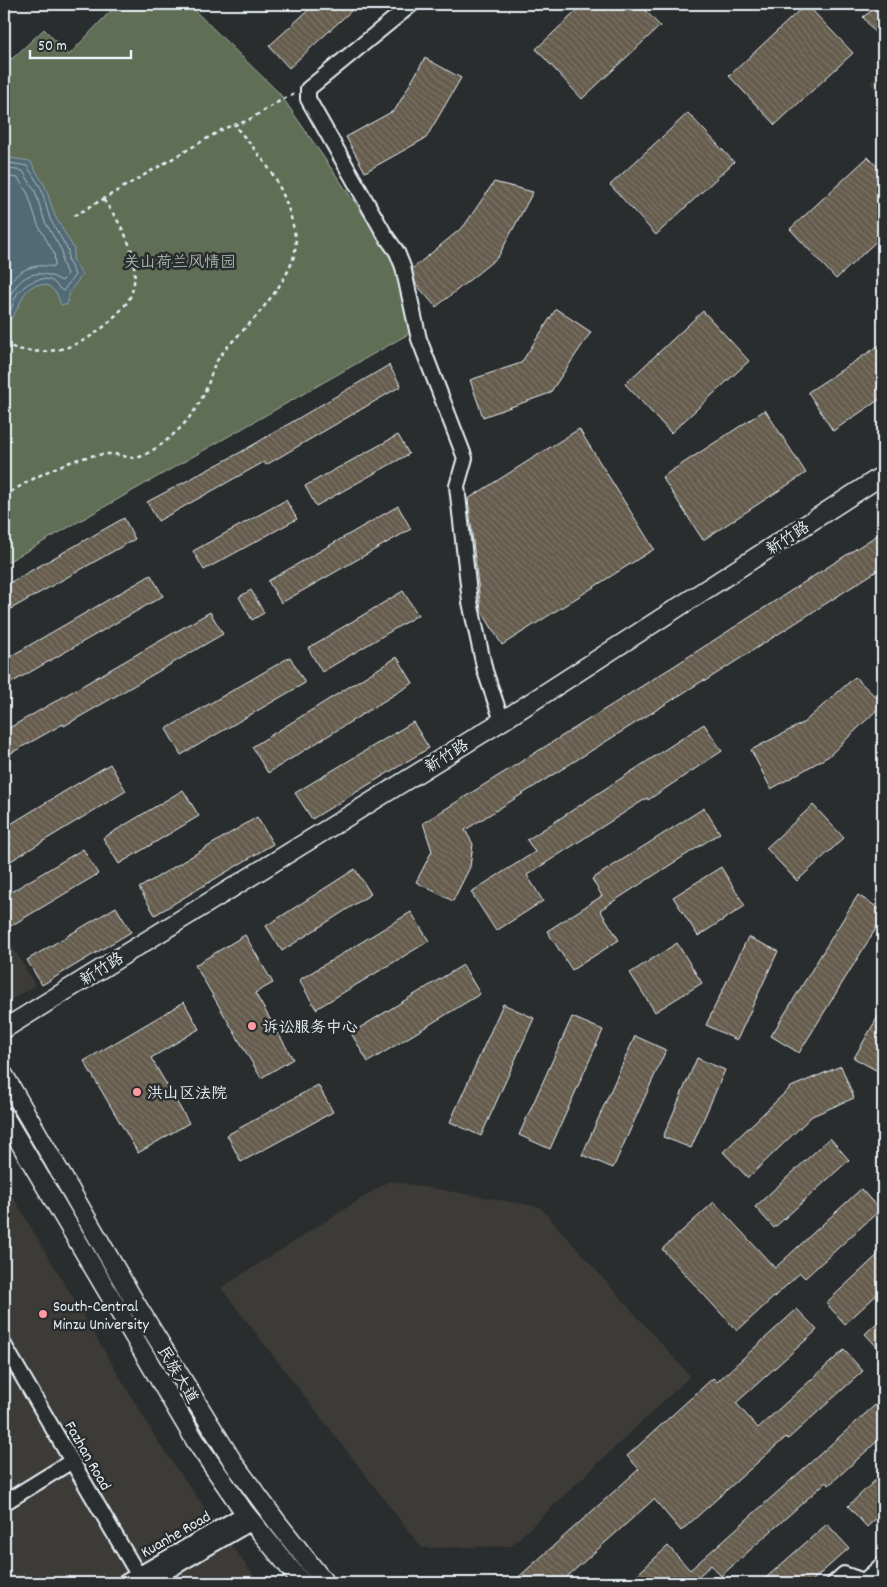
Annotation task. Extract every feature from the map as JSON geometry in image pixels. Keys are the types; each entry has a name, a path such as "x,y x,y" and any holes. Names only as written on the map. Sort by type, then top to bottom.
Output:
{"main road":[{"name":"新竹路","path":"4,1029 502,721 883,475"},
{"name":"民族大道","path":"4,1075 132,1296 235,1465 325,1583"},
{"name":"民族大道","path":"4,1116 196,1442 248,1518 302,1583"}],"street":[{"path":"412,4 308,89 308,99 385,235 397,252 403,267 419,339 465,458 457,486 470,602 485,671 502,721"},
{"name":"Fazhan Road","path":"4,1345 72,1461 136,1581"},
{"path":"4,1503 72,1461"},
{"name":"Kuanhe Road","path":"136,1581 248,1518"},
{"path":"834,1583 844,1574 864,1581 883,1564"}],"path":[{"path":"74,216 225,128 246,121 283,99 308,89"},
{"path":"4,496 37,476 74,462 109,454 124,457 140,457 170,437 185,423 197,406 206,390 215,365 259,312 289,268 295,250 295,233 288,204 280,184 268,166 234,125"},
{"path":"4,344 19,350 38,352 71,346 109,323 125,306 132,293 134,278 130,243 123,228 102,198"}],"shaded area":[{"path":"883,72 883,104 870,82"},
{"path":"4,932 35,985 4,1004"},
{"path":"389,1181 540,1207 690,1376 511,1546 422,1548 221,1288"},
{"name":"South-Central Minzu University","path":"4,1182 160,1445 247,1567 261,1583 4,1583"}],"green space":[{"name":"关山荷兰风情园","path":"117,4 188,4 280,94 391,255 412,332 4,564 4,52 12,59 44,29 69,55"}],"water":[{"path":"4,157 30,161 45,186 55,216 74,249 73,259 82,275 70,291 67,305 61,305 57,294 49,286 39,285 31,287 22,298 15,313 4,323"}],"building":[{"path":"315,4 347,4 352,10 289,68 269,46"},
{"path":"584,4 639,4 660,26 582,99 536,49"},
{"path":"806,4 853,53 775,125 729,76"},
{"path":"883,4 883,43 863,17"},
{"path":"425,58 461,78 426,138 365,172 346,137 395,110"},
{"path":"688,113 734,162 656,235 610,185"},
{"path":"868,157 883,173 883,235 836,279 790,229"},
{"path":"494,182 533,192 498,257 436,307 415,283 412,269 464,226"},
{"path":"556,309 591,332 550,393 483,417 470,380 521,363"},
{"path":"703,311 749,361 671,433 625,384"},
{"path":"883,343 883,397 833,431 808,392"},
{"path":"389,365 401,386 266,465 264,462 158,521 147,502 241,452"},
{"path":"765,410 806,473 703,540 662,477"},
{"path":"579,429 654,549 502,645 481,610 468,499"},
{"path":"398,435 409,454 316,506 305,486"},
{"path":"286,500 297,519 204,570 193,551"},
{"path":"398,506 411,529 281,603 268,581"},
{"path":"124,518 135,539 9,610 4,600 4,586"},
{"path":"879,534 883,540 883,567 705,681 465,830 473,844 470,867 453,901 416,882 432,851 423,823 674,666"},
{"path":"151,575 163,596 4,687 4,660"},
{"path":"251,590 264,613 252,620 239,597"},
{"path":"403,591 418,615 322,672 308,648"},
{"path":"210,612 223,634 64,726 63,724 4,757 4,731"},
{"path":"290,657 305,683 181,755 166,729"},
{"path":"397,657 413,683 268,773 252,747"},
{"path":"855,677 883,704 829,756 771,789 751,750 803,723"},
{"path":"413,722 429,748 312,819 295,793"},
{"path":"704,724 722,751 648,800 647,798 527,875 543,901 496,931 471,892 535,852 527,840"},
{"path":"110,764 126,791 4,865 4,828"},
{"path":"183,790 199,816 119,864 103,838"},
{"path":"813,805 844,838 797,881 766,848"},
{"path":"704,808 720,833 600,910 619,940 572,970 547,931 602,896 592,879"},
{"path":"257,817 273,844 155,915 139,888"},
{"path":"83,849 98,874 9,927 4,918 4,896"},
{"path":"721,867 745,906 698,936 673,897"},
{"path":"355,869 371,894 282,951 266,926"},
{"path":"858,895 883,911 883,917 799,1053 771,1036"},
{"path":"116,907 131,932 42,985 27,960"},
{"path":"411,912 429,941 316,1009 299,980"},
{"name":"诉讼服务中心","path":"245,935 273,983 255,993 293,1059 261,1078 195,965"},
{"path":"748,937 778,951 737,1040 706,1025"},
{"path":"677,943 702,983 655,1012 630,973"},
{"path":"463,965 480,994 368,1062 351,1033"},
{"name":"洪山区法院","path":"184,1002 199,1029 151,1058 189,1123 138,1153 84,1061"},
{"path":"503,1004 534,1018 481,1136 450,1122"},
{"path":"883,1008 883,1074 854,1058"},
{"path":"572,1017 603,1030 550,1149 519,1135"},
{"path":"635,1036 666,1050 613,1168 582,1155"},
{"path":"697,1058 725,1070 691,1148 663,1137"},
{"path":"841,1066 854,1098 812,1116 748,1178 723,1152 791,1087"},
{"path":"318,1085 333,1112 241,1162 227,1135"},
{"path":"830,1138 849,1160 774,1228 755,1207"},
{"path":"861,1189 880,1210 805,1278 800,1273 737,1331 662,1249 714,1202 775,1268"},
{"path":"883,1250 883,1289 845,1324 826,1303"},
{"path":"797,1309 817,1330 736,1403 758,1428 844,1350 863,1371 788,1439 786,1437 681,1531 654,1499 560,1583 512,1583 639,1469 627,1456 713,1378 717,1382"},
{"path":"883,1317 883,1353 865,1334"},
{"path":"883,1398 883,1436 829,1485 826,1482 721,1576 711,1565 691,1583 628,1583 668,1546 690,1570"},
{"path":"883,1473 883,1512 867,1527 848,1506"},
{"path":"827,1524 849,1548 810,1583 760,1583"}],"place":[{"name":"诉讼服务中心","path":"252,1026"},
{"name":"洪山区法院","path":"137,1092"},
{"name":"South-Central Minzu University","path":"43,1314"}]}
